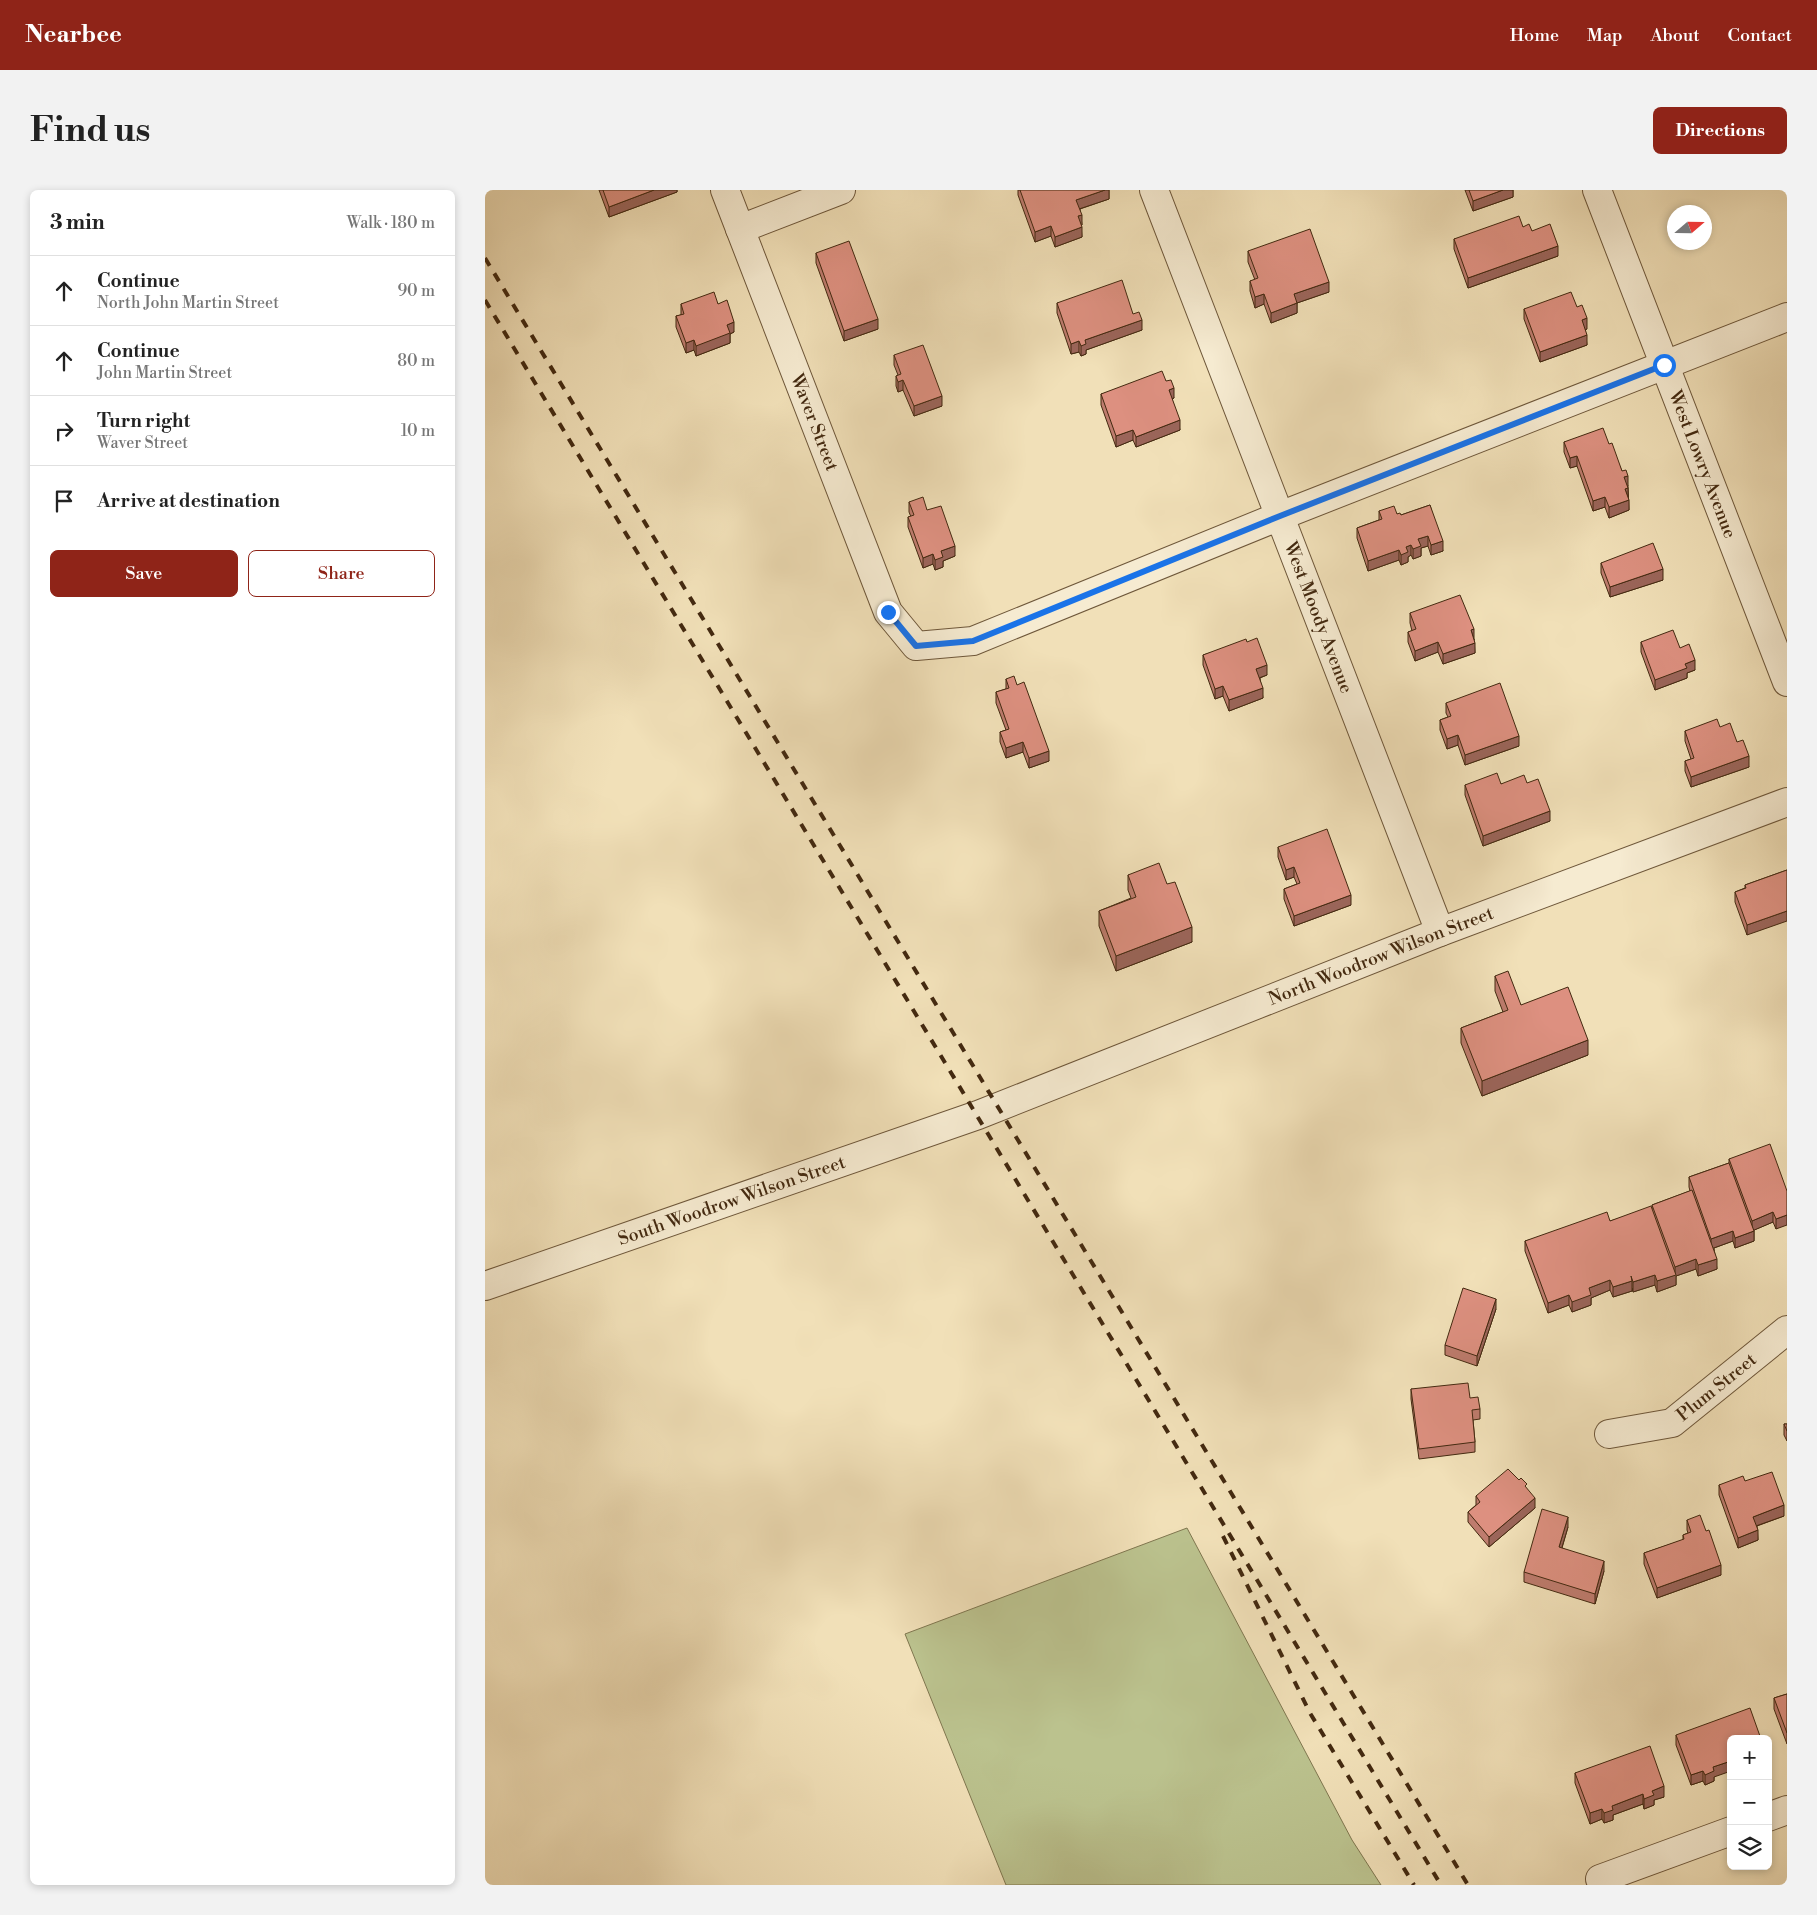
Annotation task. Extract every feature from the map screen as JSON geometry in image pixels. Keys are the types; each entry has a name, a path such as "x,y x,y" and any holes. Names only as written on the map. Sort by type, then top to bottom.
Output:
{"street":[{"name":"Waver Street","path":"725,190 888,612 916,646 973,641 1280,516"},
{"path":"740,229 841,190"},
{"name":"West Moody Avenue","path":"1154,190 1440,932"},
{"name":"West Lowry Avenue","path":"1597,190 1787,682"},
{"path":"1280,516 1787,317"},
{"name":"North Woodrow Wilson Street","path":"978,1115 1440,932 1787,802"},
{"name":"South Woodrow Wilson Street","path":"485,1286 978,1115"},
{"name":"Plum Street","path":"1609,1434 1672,1423 1787,1330"},
{"path":"1772,1816 1787,1810"},
{"path":"1600,1879 1727,1832"}],"green space":[{"path":"1187,1528 1352,1840 1381,1885 1006,1885 905,1634"}],"building":[{"path":"603,190 654,190 609,207"},
{"path":"1020,190 1105,190 1076,200 1082,215 1078,216 1082,227 1055,237 1051,226 1035,232"},
{"path":"1469,190 1503,190 1473,201"},
{"path":"1519,216 1523,227 1529,224 1532,231 1550,224 1558,246 1468,278 1454,239"},
{"path":"1310,229 1329,282 1294,294 1297,303 1271,313 1264,294 1255,297 1250,281 1258,278 1248,251"},
{"path":"849,241 878,319 844,331 816,253"},
{"path":"1122,280 1133,314 1139,312 1142,320 1085,340 1086,344 1081,346 1079,341 1071,344 1057,303"},
{"path":"714,292 718,304 727,300 734,322 727,325 730,333 696,346 694,340 686,343 676,316 684,314 681,304"},
{"path":"1571,292 1577,307 1582,305 1587,318 1582,320 1587,335 1540,352 1524,309"},
{"path":"923,345 942,396 914,406 903,380 898,382 896,376 901,374 894,355"},
{"path":"1162,371 1166,381 1171,380 1174,388 1169,390 1180,420 1136,437 1133,430 1116,436 1101,394"},
{"path":"1603,428 1609,444 1612,443 1622,471 1626,470 1628,476 1624,477 1628,488 1625,489 1629,500 1609,507 1605,497 1593,501 1577,456 1570,458 1564,442"},
{"path":"923,497 927,510 941,506 955,546 941,551 943,557 935,560 933,554 923,558 908,517 914,515 909,502"},
{"path":"1430,505 1443,541 1431,545 1428,536 1418,539 1421,546 1413,549 1411,545 1406,547 1408,552 1401,555 1399,550 1368,561 1357,528 1382,519 1379,511 1394,506 1397,514 1400,513 1401,515"},
{"path":"1653,543 1663,569 1610,587 1601,563"},
{"path":"1460,595 1474,629 1471,630 1475,643 1443,654 1438,642 1415,651 1408,632 1416,629 1410,613"},
{"path":"1673,630 1680,648 1689,644 1695,660 1685,664 1687,668 1655,680 1641,642"},
{"path":"1257,638 1267,665 1256,669 1263,688 1229,700 1223,686 1215,689 1203,655 1246,639 1247,642"},
{"path":"1014,676 1017,685 1024,682 1049,751 1029,758 1023,742 1006,748 1000,732 1009,729 996,692 1009,688 1006,679"},
{"path":"1500,683 1519,736 1465,755 1458,735 1447,739 1440,720 1451,716 1446,703"},
{"path":"1717,719 1720,727 1730,723 1737,742 1743,740 1749,756 1691,777 1685,761 1694,758 1685,731"},
{"path":"1497,773 1501,784 1524,775 1527,783 1538,779 1550,811 1483,836 1465,785"},
{"path":"1327,829 1351,895 1294,916 1284,889 1300,883 1294,867 1286,870 1278,847"},
{"path":"1159,863 1167,884 1175,882 1192,927 1116,956 1099,911 1136,897 1128,875"},
{"path":"1787,870 1787,911 1747,925 1735,892 1746,888 1745,885"},
{"path":"1508,971 1521,1005 1568,987 1588,1040 1482,1081 1461,1028 1508,1010 1495,976"},
{"path":"1770,1144 1787,1191 1787,1215 1776,1219 1773,1212 1752,1221 1729,1159"},
{"path":"1729,1163 1754,1231 1735,1238 1733,1231 1711,1239 1689,1177"},
{"path":"1692,1190 1717,1259 1698,1265 1696,1259 1675,1267 1652,1205"},
{"path":"1651,1206 1676,1275 1657,1281 1655,1275 1633,1282 1631,1276 1632,1281 1613,1287 1610,1280 1589,1288 1591,1295 1572,1302 1569,1295 1548,1303 1525,1241 1607,1212 1610,1221"},
{"path":"1463,1288 1496,1299 1477,1356 1445,1345"},
{"path":"1468,1383 1470,1398 1478,1397 1480,1409 1472,1410 1475,1442 1419,1449 1411,1389"},
{"path":"1508,1469 1519,1480 1521,1478 1527,1484 1525,1486 1535,1498 1489,1537 1468,1512 1480,1502 1476,1496"},
{"path":"1772,1472 1784,1505 1753,1517 1758,1530 1738,1538 1719,1485 1743,1476 1745,1481"},
{"path":"1542,1509 1568,1517 1559,1547 1604,1561 1595,1594 1524,1572"},
{"path":"1700,1515 1706,1531 1709,1530 1721,1565 1657,1588 1644,1553 1684,1539 1683,1535 1691,1532 1687,1520"},
{"path":"1787,1694 1787,1733 1774,1698"},
{"path":"1750,1708 1760,1735 1727,1735 1727,1762 1713,1767 1714,1771 1705,1775 1703,1771 1691,1775 1676,1735"},
{"path":"1650,1746 1664,1786 1652,1791 1654,1795 1644,1799 1643,1794 1612,1806 1613,1810 1604,1813 1602,1809 1590,1813 1575,1773"}],"railway":[{"path":"485,258 1468,1885"},
{"path":"485,300 1441,1885"},
{"path":"1223,1536 1310,1713 1414,1885"}],"route":[{"path":"888,612 916,646 973,641 1280,516 1664,365"}]}
